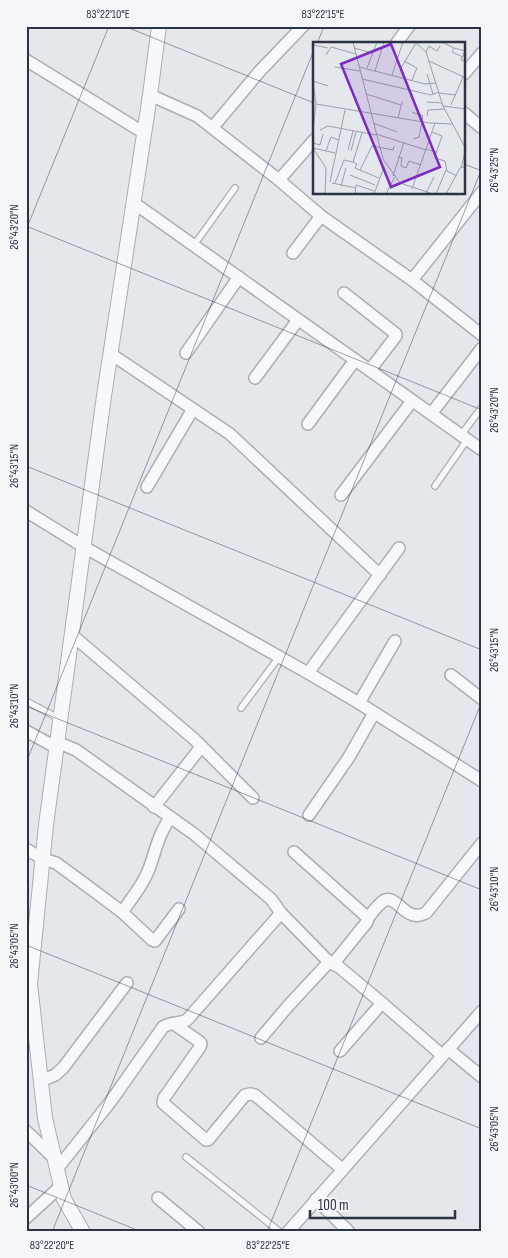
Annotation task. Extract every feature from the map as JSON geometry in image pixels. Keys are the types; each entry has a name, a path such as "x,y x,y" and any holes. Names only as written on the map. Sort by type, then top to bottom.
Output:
{"street":[{"path":"83,1232 64,1199 45,1118 30,984 46,824 60,719 159,26"},
{"path":"213,127 259,72 303,26"},
{"path":"398,42 410,26"},
{"path":"466,72 482,53"},
{"path":"26,60 144,133"},
{"path":"150,95 197,116 213,127 321,216 412,280 482,335"},
{"path":"466,115 482,128"},
{"path":"279,180 313,141"},
{"path":"412,280 454,226 477,208 482,192"},
{"path":"134,202 482,450"},
{"path":"293,253 321,216"},
{"path":"186,353 239,277"},
{"path":"344,293 396,334 370,370"},
{"path":"255,378 298,320"},
{"path":"431,414 482,348"},
{"path":"111,354 230,434 380,575"},
{"path":"308,424 355,360"},
{"path":"341,495 412,401"},
{"path":"147,487 193,409"},
{"path":"26,511 84,547 359,703 482,782"},
{"path":"308,673 399,548"},
{"path":"72,635 201,746 252,798"},
{"path":"359,703 394,641"},
{"path":"451,675 482,699"},
{"path":"309,815 349,757 374,713"},
{"path":"26,731 57,745 76,750 194,834 272,899 281,913 331,963 339,967 445,1052 482,1078"},
{"path":"154,806 201,746"},
{"path":"122,912 144,880 158,838 170,818"},
{"path":"261,1038 289,1005 331,963 382,902 392,900 410,914 418,916 426,912 482,843"},
{"path":"26,849 43,859 56,863 122,912 154,941 178,909"},
{"path":"294,852 368,918"},
{"path":"56,1163 111,1101 163,1027 167,1024 182,1023 187,1020 281,913"},
{"path":"41,1081 55,1076 63,1068 127,983"},
{"path":"340,1051 382,1003"},
{"path":"288,1232 482,1011"},
{"path":"174,1024 201,1044 163,1101 163,1104 208,1140 245,1095 255,1095 342,1169"},
{"path":"26,1131 56,1163"},
{"path":"26,1202 30,1214 61,1186"},
{"path":"158,1198 199,1232"},
{"path":"316,1199 349,1232"}],"lane":[{"path":"194,245 235,188"},
{"path":"434,486 482,407"},
{"path":"241,708 279,657"},
{"path":"26,701 60,719"},
{"path":"186,1158 280,1232"}]}
